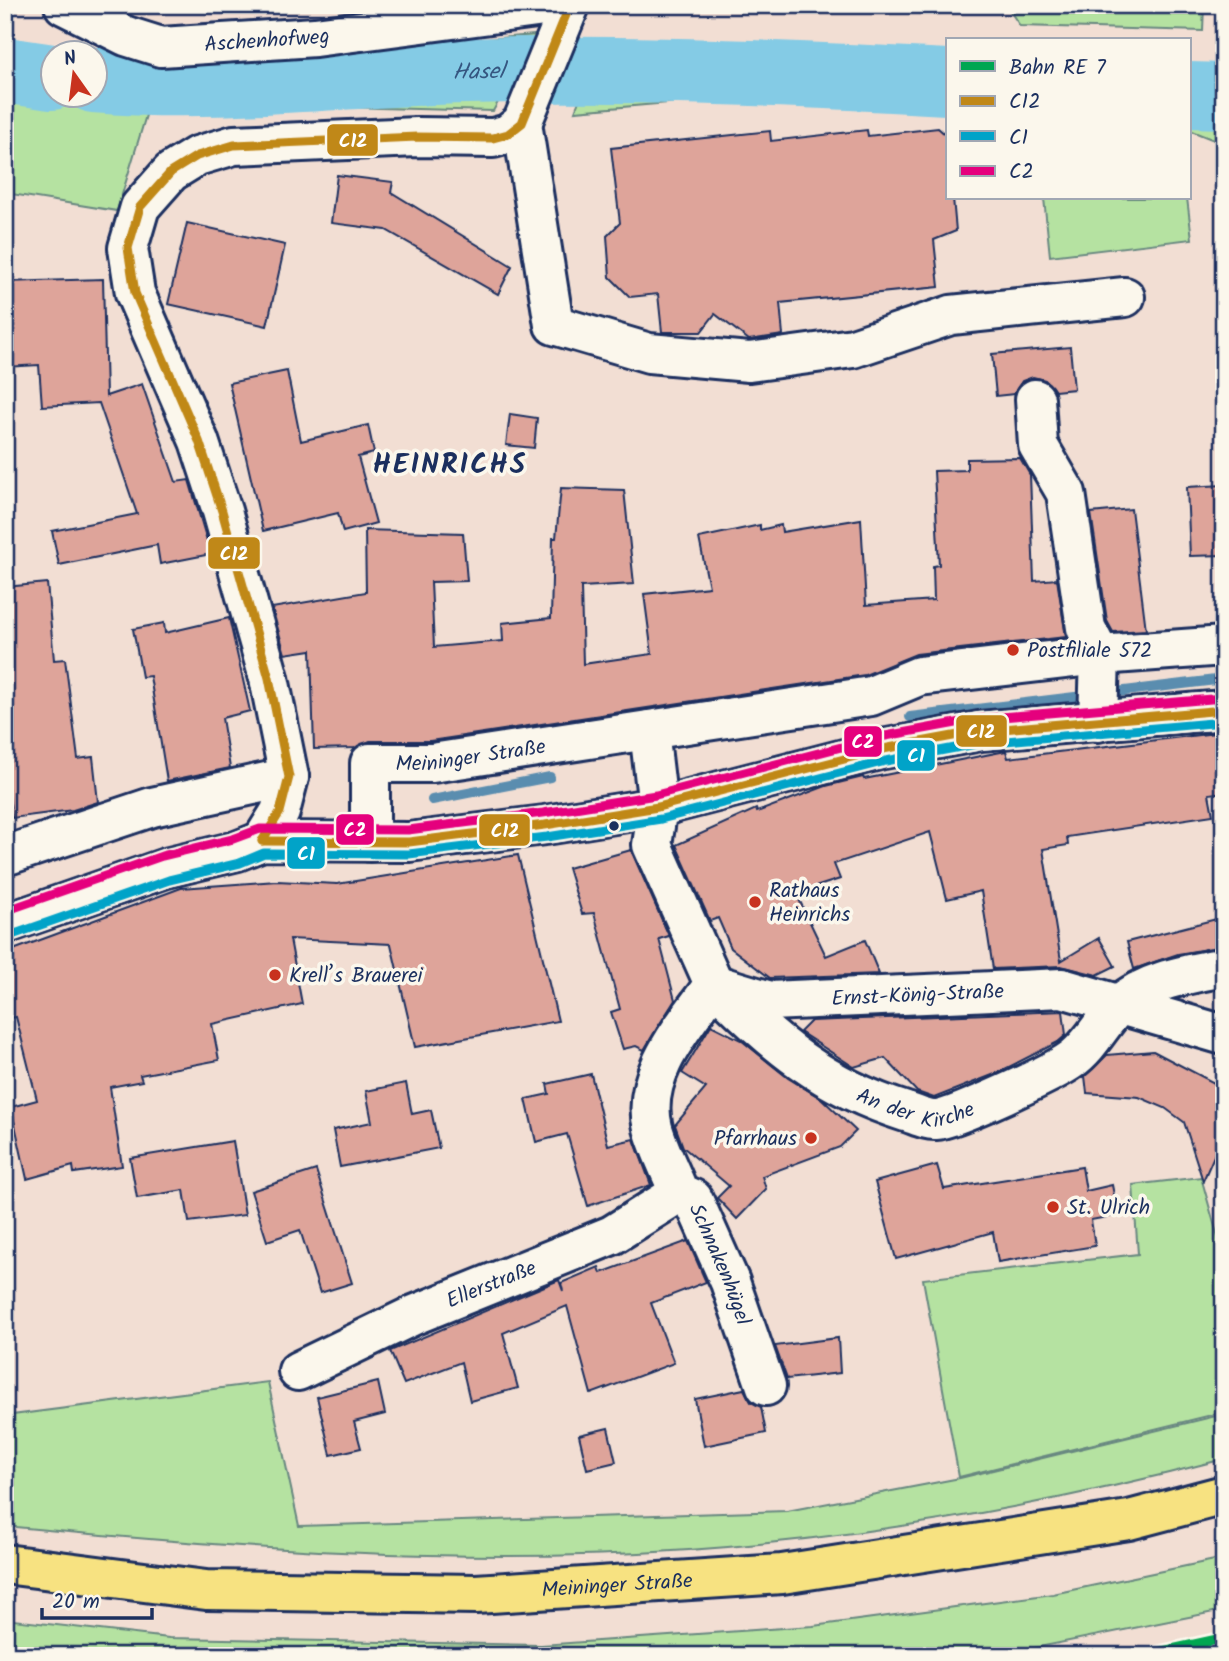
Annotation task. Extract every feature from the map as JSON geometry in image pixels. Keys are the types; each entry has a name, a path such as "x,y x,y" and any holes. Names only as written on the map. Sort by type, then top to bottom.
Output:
{"main road":[{"name":"Meininger Straße","path":"5,1564 206,1590 476,1594 782,1574 1129,1520 1224,1495"}],"street":[{"name":"Aschenhofweg","path":"64,5 126,36 161,47 315,37 563,14"},
{"path":"262,841 280,812 289,777 269,678 222,511 199,441 135,293 128,248 140,207 171,172 197,156 234,145 417,137 493,138 508,134 524,116 563,14"},
{"path":"524,116 554,326 649,353 749,362 853,348 951,315 1125,297"},
{"path":"1035,399 1038,445 1066,493 1086,628 1099,690"},
{"name":"Meininger Straße","path":"5,924 166,868 237,851 262,841 370,842 455,837 658,807 883,749 980,731 1224,646"},
{"name":"Meininger Straße","path":"370,842 370,763 432,763 871,696 919,676 1099,690 1224,710"},
{"path":"871,696 883,749"},
{"path":"649,730 658,807 652,845 715,984"},
{"path":"5,856 152,807 289,777"},
{"path":"1120,1004 1156,983 1224,967"},
{"name":"Ernst-König-Straße","path":"715,984 770,1002 1062,988 1224,1035"},
{"name":"An der Kirche","path":"715,984 758,1028 812,1071 891,1107 935,1121 1032,1080 1071,1060 1096,1035 1120,1004"},
{"name":"Schnakenhügel","path":"715,984 667,1051 650,1098 652,1127 679,1193 693,1199 730,1282 766,1386"},
{"name":"Ellerstraße","path":"299,1371 414,1315 612,1235 679,1193"}],"green space":[{"path":"1006,5 1204,5 1203,31 1020,26"},
{"path":"536,35 493,111 150,102 117,211 5,193 5,43 38,47 38,108 108,108 108,55 134,58 245,58"},
{"path":"604,38 946,59 946,106 816,97 680,102 575,111"},
{"path":"1190,73 1224,76 1224,144 1190,130"},
{"path":"1044,200 1187,200 1192,239 1050,256"},
{"path":"1201,1177 1224,1259 1224,1412 959,1477 923,1279 1138,1254 1133,1185"},
{"path":"268,1382 299,1526 787,1511 960,1478 1224,1414 1224,1459 1092,1491 958,1517 824,1537 689,1550 518,1556 432,1555 261,1547 5,1526 5,1416"},
{"path":"1224,1558 1224,1610 994,1656 5,1656 5,1619 169,1638 541,1645 813,1626 1053,1594"}],"building":[{"path":"938,128 946,135 946,200 953,200 956,231 934,240 939,287 780,303 783,335 749,340 715,314 701,332 662,332 658,294 630,297 610,277 607,236 620,223 611,148 770,131 771,141 867,130 868,136"},
{"path":"337,175 393,182 391,192 512,266 498,294 386,230 331,223"},
{"path":"187,223 285,245 267,326 168,304"},
{"path":"103,279 106,396 142,384 176,482 189,480 211,554 160,564 157,545 59,565 52,531 137,514 99,403 42,406 39,365 5,367 5,282"},
{"path":"1070,347 1074,389 1055,391 1045,380 1033,377 1022,381 1014,394 996,396 992,354"},
{"path":"287,371 301,441 368,425 374,453 358,457 376,523 343,532 338,513 263,531 229,383"},
{"path":"510,414 537,418 534,448 506,445"},
{"path":"1020,458 1030,475 1034,581 1057,579 1066,637 916,654 865,675 430,741 370,741 355,748 314,749 311,650 285,654 272,608 366,592 365,530 463,533 467,581 431,582 434,647 503,641 502,623 551,618 553,538 556,538 561,488 624,490 634,584 581,587 583,664 652,654 644,594 709,587 699,538 760,525 760,530 781,525 782,532 861,519 866,605 934,600 933,566 939,565 934,471 967,470 967,459"},
{"path":"1224,485 1224,555 1190,556 1187,487"},
{"path":"1131,509 1146,630 1113,632 1107,621 1091,513"},
{"path":"47,583 54,660 65,659 78,759 93,757 98,802 73,810 12,818 5,764 5,587"},
{"path":"229,618 250,711 222,718 230,768 167,781 150,676 142,677 133,629 164,623 165,633"},
{"path":"1224,732 1224,792 1209,794 1213,815 1067,837 1068,845 1043,849 1061,961 1099,938 1115,966 1097,975 1061,966 993,969 981,891 947,899 930,832 834,864 840,879 796,893 826,956 865,940 879,974 770,978 731,948 718,918 710,921 676,845 756,809 757,812 826,786 863,777 864,779 1006,751 1008,758"},
{"path":"631,850 669,936 659,939 675,1000 644,1050 636,1046 623,1049 611,1012 620,1009 594,913 582,914 568,868"},
{"path":"518,855 558,1021 415,1047 391,944 290,939 302,1004 212,1024 219,1060 140,1075 142,1081 110,1087 122,1166 74,1173 73,1166 27,1179 11,1107 37,1100 16,1017 5,1019 5,953 181,888 277,881 337,884"},
{"path":"1224,917 1224,946 1178,954 1134,969 1127,942"},
{"path":"1063,1011 1066,1035 1058,1042 995,1074 934,1098 917,1092 885,1058 854,1067 800,1032 811,1021"},
{"path":"711,1025 741,1040 788,1078 822,1099 856,1131 840,1147 762,1176 766,1189 737,1219 717,1198 729,1186 683,1147 675,1125 706,1088 682,1073"},
{"path":"1153,1051 1224,1088 1224,1133 1203,1181 1184,1122 1165,1108 1139,1097 1087,1093 1085,1076 1107,1055"},
{"path":"591,1074 608,1145 634,1139 651,1185 588,1206 567,1134 536,1142 526,1099 549,1094 547,1084"},
{"path":"406,1083 412,1114 431,1110 439,1148 340,1167 333,1130 372,1122 366,1091"},
{"path":"233,1141 245,1215 189,1222 184,1190 137,1198 130,1158"},
{"path":"937,1165 944,1189 1082,1167 1086,1191 1112,1185 1118,1215 1091,1220 1095,1246 998,1262 993,1232 896,1259 875,1182"},
{"path":"316,1170 352,1283 320,1293 300,1230 267,1241 251,1191"},
{"path":"688,1241 706,1282 651,1303 674,1363 591,1394 567,1306 503,1333 518,1388 470,1401 461,1362 404,1384 390,1351 559,1280 563,1291 561,1283 599,1267 601,1273"},
{"path":"838,1338 840,1373 787,1379 775,1346"},
{"path":"378,1382 385,1414 354,1422 361,1448 331,1455 317,1397"},
{"path":"744,1389 751,1402 761,1407 766,1433 704,1446 695,1399"},
{"path":"608,1428 616,1462 587,1469 579,1435"}],"waterway":[{"name":"Hasel","path":"5,70 38,75"},
{"name":"Hasel","path":"108,81 187,83 419,73 646,70 946,82"},
{"name":"Hasel","path":"1190,95 1224,96"},
{"path":"910,717 1224,679"},
{"path":"432,800 550,777"}],"transit line":[{"name":"C12","path":"262,841 280,812 289,777 269,678 222,511 199,441 135,293 128,248 140,207 171,172 197,156 234,145 417,137 493,138 508,134 522,123 570,5"},
{"name":"C2","path":"5,911 162,856 233,839 260,829 408,830 543,813 656,795 880,737 978,719 1223,698"},
{"name":"C12","path":"262,841 409,842 545,825 658,807 883,749 980,731 1224,710"},
{"name":"C1","path":"9,936 169,880 240,863 264,853 409,854 547,837 661,819 886,761 982,743 1224,722"},
{"path":"1142,1656 1224,1638"}],"place":[{"name":"Postfiliale 572","path":"1013,650"},
{"name":"Rathaus Heinrichs","path":"755,902"},
{"name":"Krell’s Brauerei","path":"275,975"},
{"name":"Pfarrhaus","path":"811,1138"},
{"name":"St. Ulrich","path":"1053,1207"}],"district":[{"name":"HEINRICHS","path":"450,463"}]}
